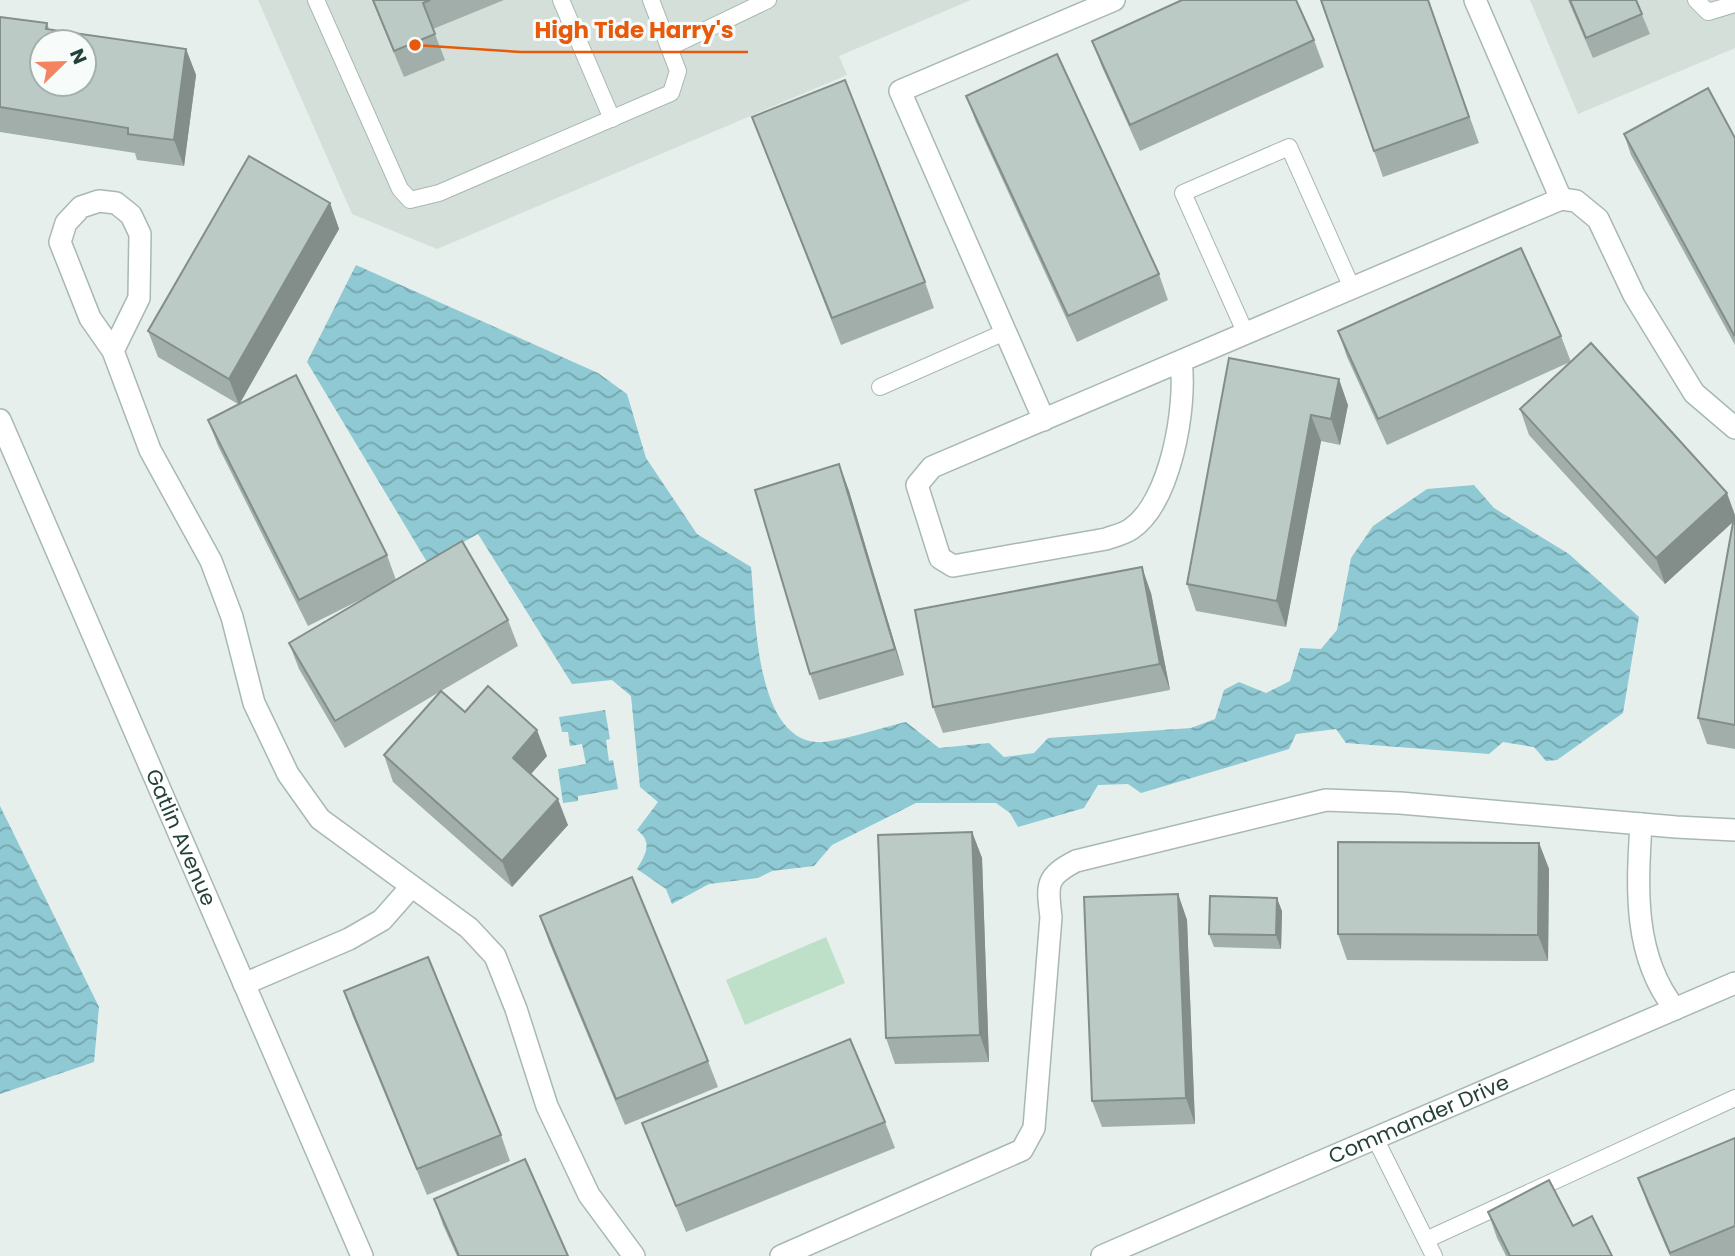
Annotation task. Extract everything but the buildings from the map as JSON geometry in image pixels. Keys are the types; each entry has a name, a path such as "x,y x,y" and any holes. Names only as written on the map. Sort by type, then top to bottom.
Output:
{"street":[{"path":"1044,420 900,91 1114,0"},
{"path":"1475,0 1560,199"},
{"path":"1181,361 1182,405 1160,495 1143,519 1130,531 1106,538 953,566 940,558 917,485 932,467 1560,199 1576,201 1598,219 1634,295 1686,382 1694,393 1735,428"},
{"path":"113,351 139,298 140,234 131,215 116,203 99,201 82,207 66,223 60,242 90,318 113,351 150,450 211,562 232,617 254,703 288,774 320,819 469,928 495,956 516,1009 547,1106 589,1195 634,1256"},
{"name":"Gatlin Avenue","path":"0,420 362,1256"},
{"path":"781,1256 1022,1150 1034,1128 1051,917 1048,887 1056,871 1076,861 1326,800 1400,803 1735,830"},
{"path":"1641,824 1637,886 1643,936 1659,988 1675,1009"},
{"path":"244,984 360,933 383,920 411,887"},
{"name":"Commander Drive","path":"1102,1256 1735,983"}],"lane":[{"path":"316,0 400,189 410,200 439,193 671,93 677,71 651,0"},
{"path":"561,0 612,119"},
{"path":"670,47 768,0"},
{"path":"1696,0 1708,12 1735,4"},
{"path":"1246,334 1183,194 1289,147 1352,288"},
{"path":"880,387 1005,332"},
{"path":"1427,1239 1735,1098"},
{"path":"1375,1138 1434,1256"}],"shaded area":[{"path":"258,0 971,0 839,56 847,75 437,249 352,214"},
{"path":"1530,0 1735,0 1735,48 1578,114"}],"green space":[{"path":"826,937 845,983 745,1025 726,980"}],"water":[{"path":"356,265 598,373 627,394 646,458 697,534 751,567 762,670 780,719 796,735 824,742 906,722 939,748 989,743 1004,757 1034,753 1048,738 1191,728 1215,719 1224,690 1239,682 1266,693 1290,681 1300,648 1321,649 1337,630 1351,558 1373,526 1427,489 1474,485 1494,508 1569,554 1639,617 1623,713 1557,760 1546,761 1534,747 1503,742 1489,754 1346,743 1336,729 1296,734 1289,749 1141,793 1128,784 1098,785 1084,808 1018,827 1010,813 996,803 916,803 832,845 814,866 772,871 758,878 709,884 672,904 666,889 637,869 645,853 646,844 637,830 658,802 640,787 631,696 612,680 572,684 478,534 427,562 307,362"},
{"path":"605,710 610,739 606,740 609,761 613,760 618,789 578,796 578,801 563,803 558,769 586,764 582,744 570,746 568,732 562,732 559,717"},
{"path":"0,806 99,1007 94,1062 0,1094"}],"place":[{"name":"High Tide Harry's","path":"415,45"}]}
